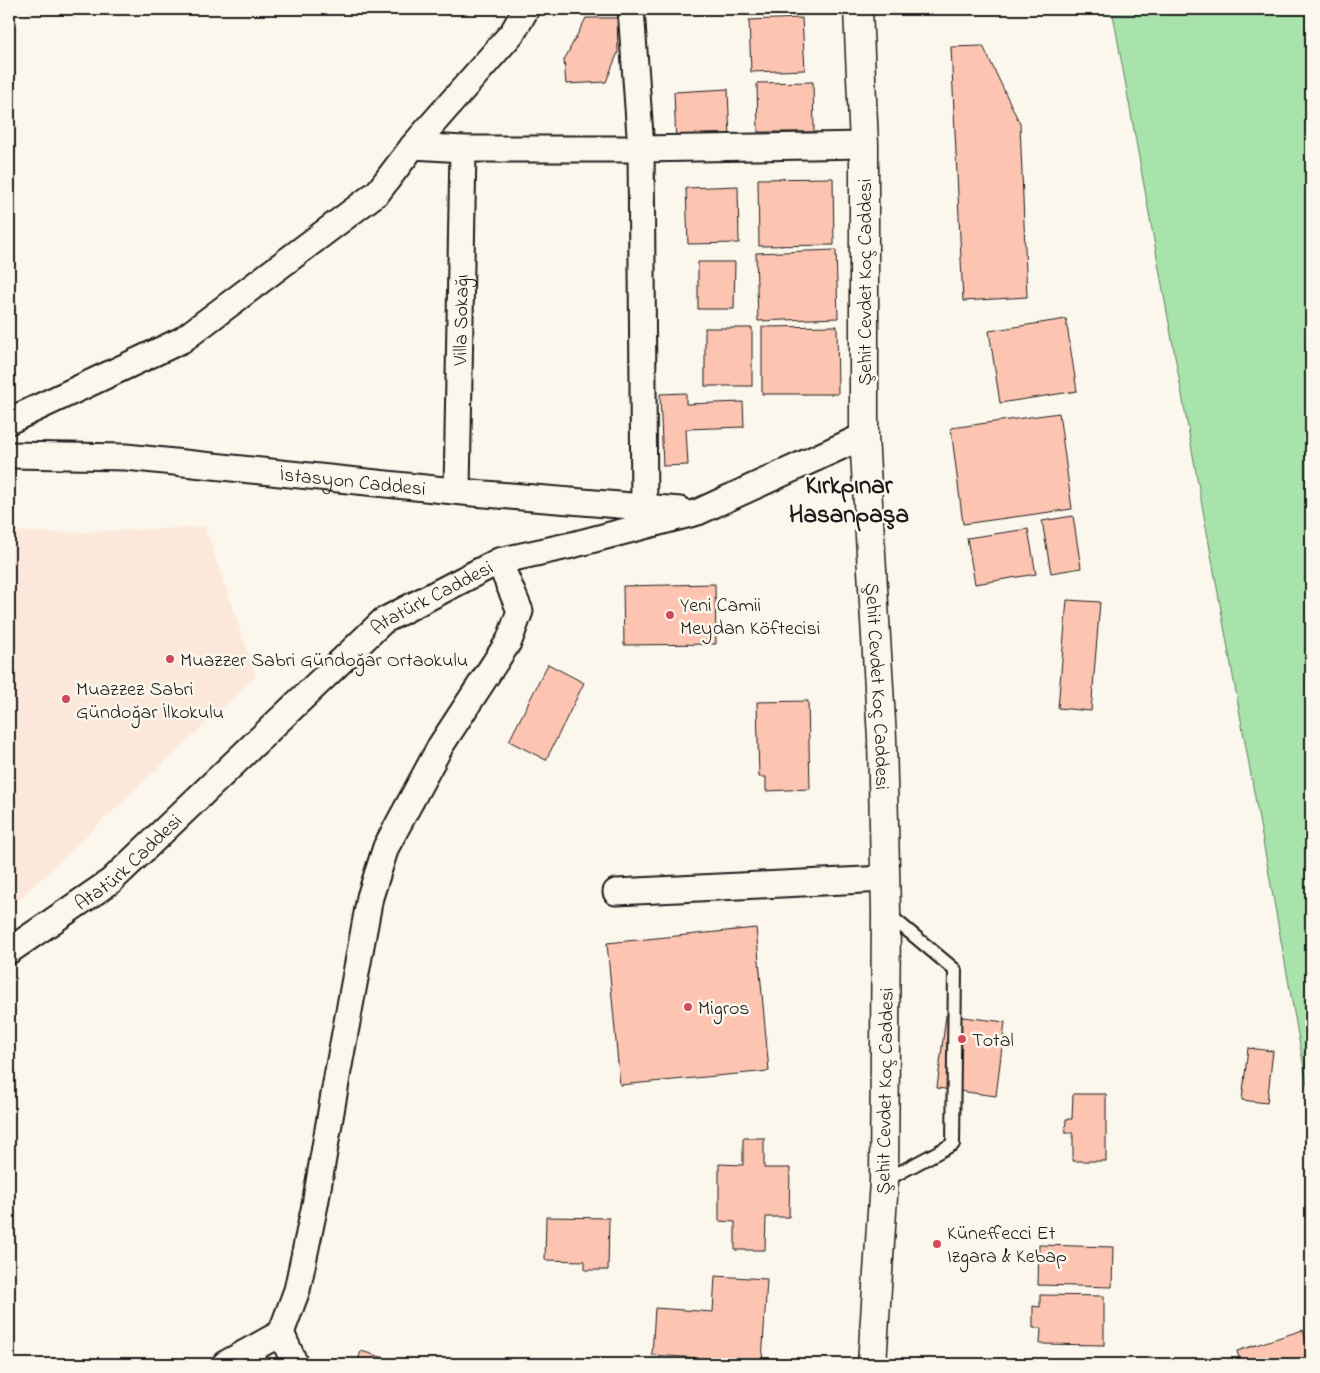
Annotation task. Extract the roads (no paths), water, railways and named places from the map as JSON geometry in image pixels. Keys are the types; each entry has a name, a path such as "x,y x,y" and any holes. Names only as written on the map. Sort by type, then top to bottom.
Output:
{"main road":[{"name":"Şehit Cevdet Koç Caddesi","path":"858,9 864,145 864,436 882,738 886,912 884,1181 872,1364"}],"street":[{"path":"9,421 182,340 378,192 413,146 513,32 526,9"},
{"path":"631,9 641,149 644,507"},
{"path":"413,146 463,149 641,149 864,145"},
{"name":"Villa Sokağı","path":"457,491 463,149"},
{"name":"Atatürk Caddesi","path":"9,951 111,880 383,621 499,561 572,545 698,512 864,436"},
{"name":"İstasyon Caddesi","path":"9,455 126,457 457,491 698,512"},
{"path":"225,1364 281,1333 296,1290 313,1215 370,897 386,847 441,745 509,641 520,611 499,561"},
{"path":"616,892 885,880"},
{"path":"281,1333 295,1364"}],"lane":[{"path":"884,1181 953,1144 955,970 886,912"}],"place":[{"name":"Yeni Camii Meydan Köftecisi","path":"670,615"},
{"name":"Muazzer Sabri Gündoğar Ortaokulu","path":"170,659"},
{"name":"Muazzez Sabri Gündoğar İlkokulu","path":"66,699"},
{"name":"Migros","path":"688,1007"},
{"name":"Total","path":"962,1039"},
{"name":"Küneffecci Et Izgara & Kebap","path":"937,1244"}],"district":[{"name":"Kırkpınar Hasanpaşa","path":"849,498"}]}
